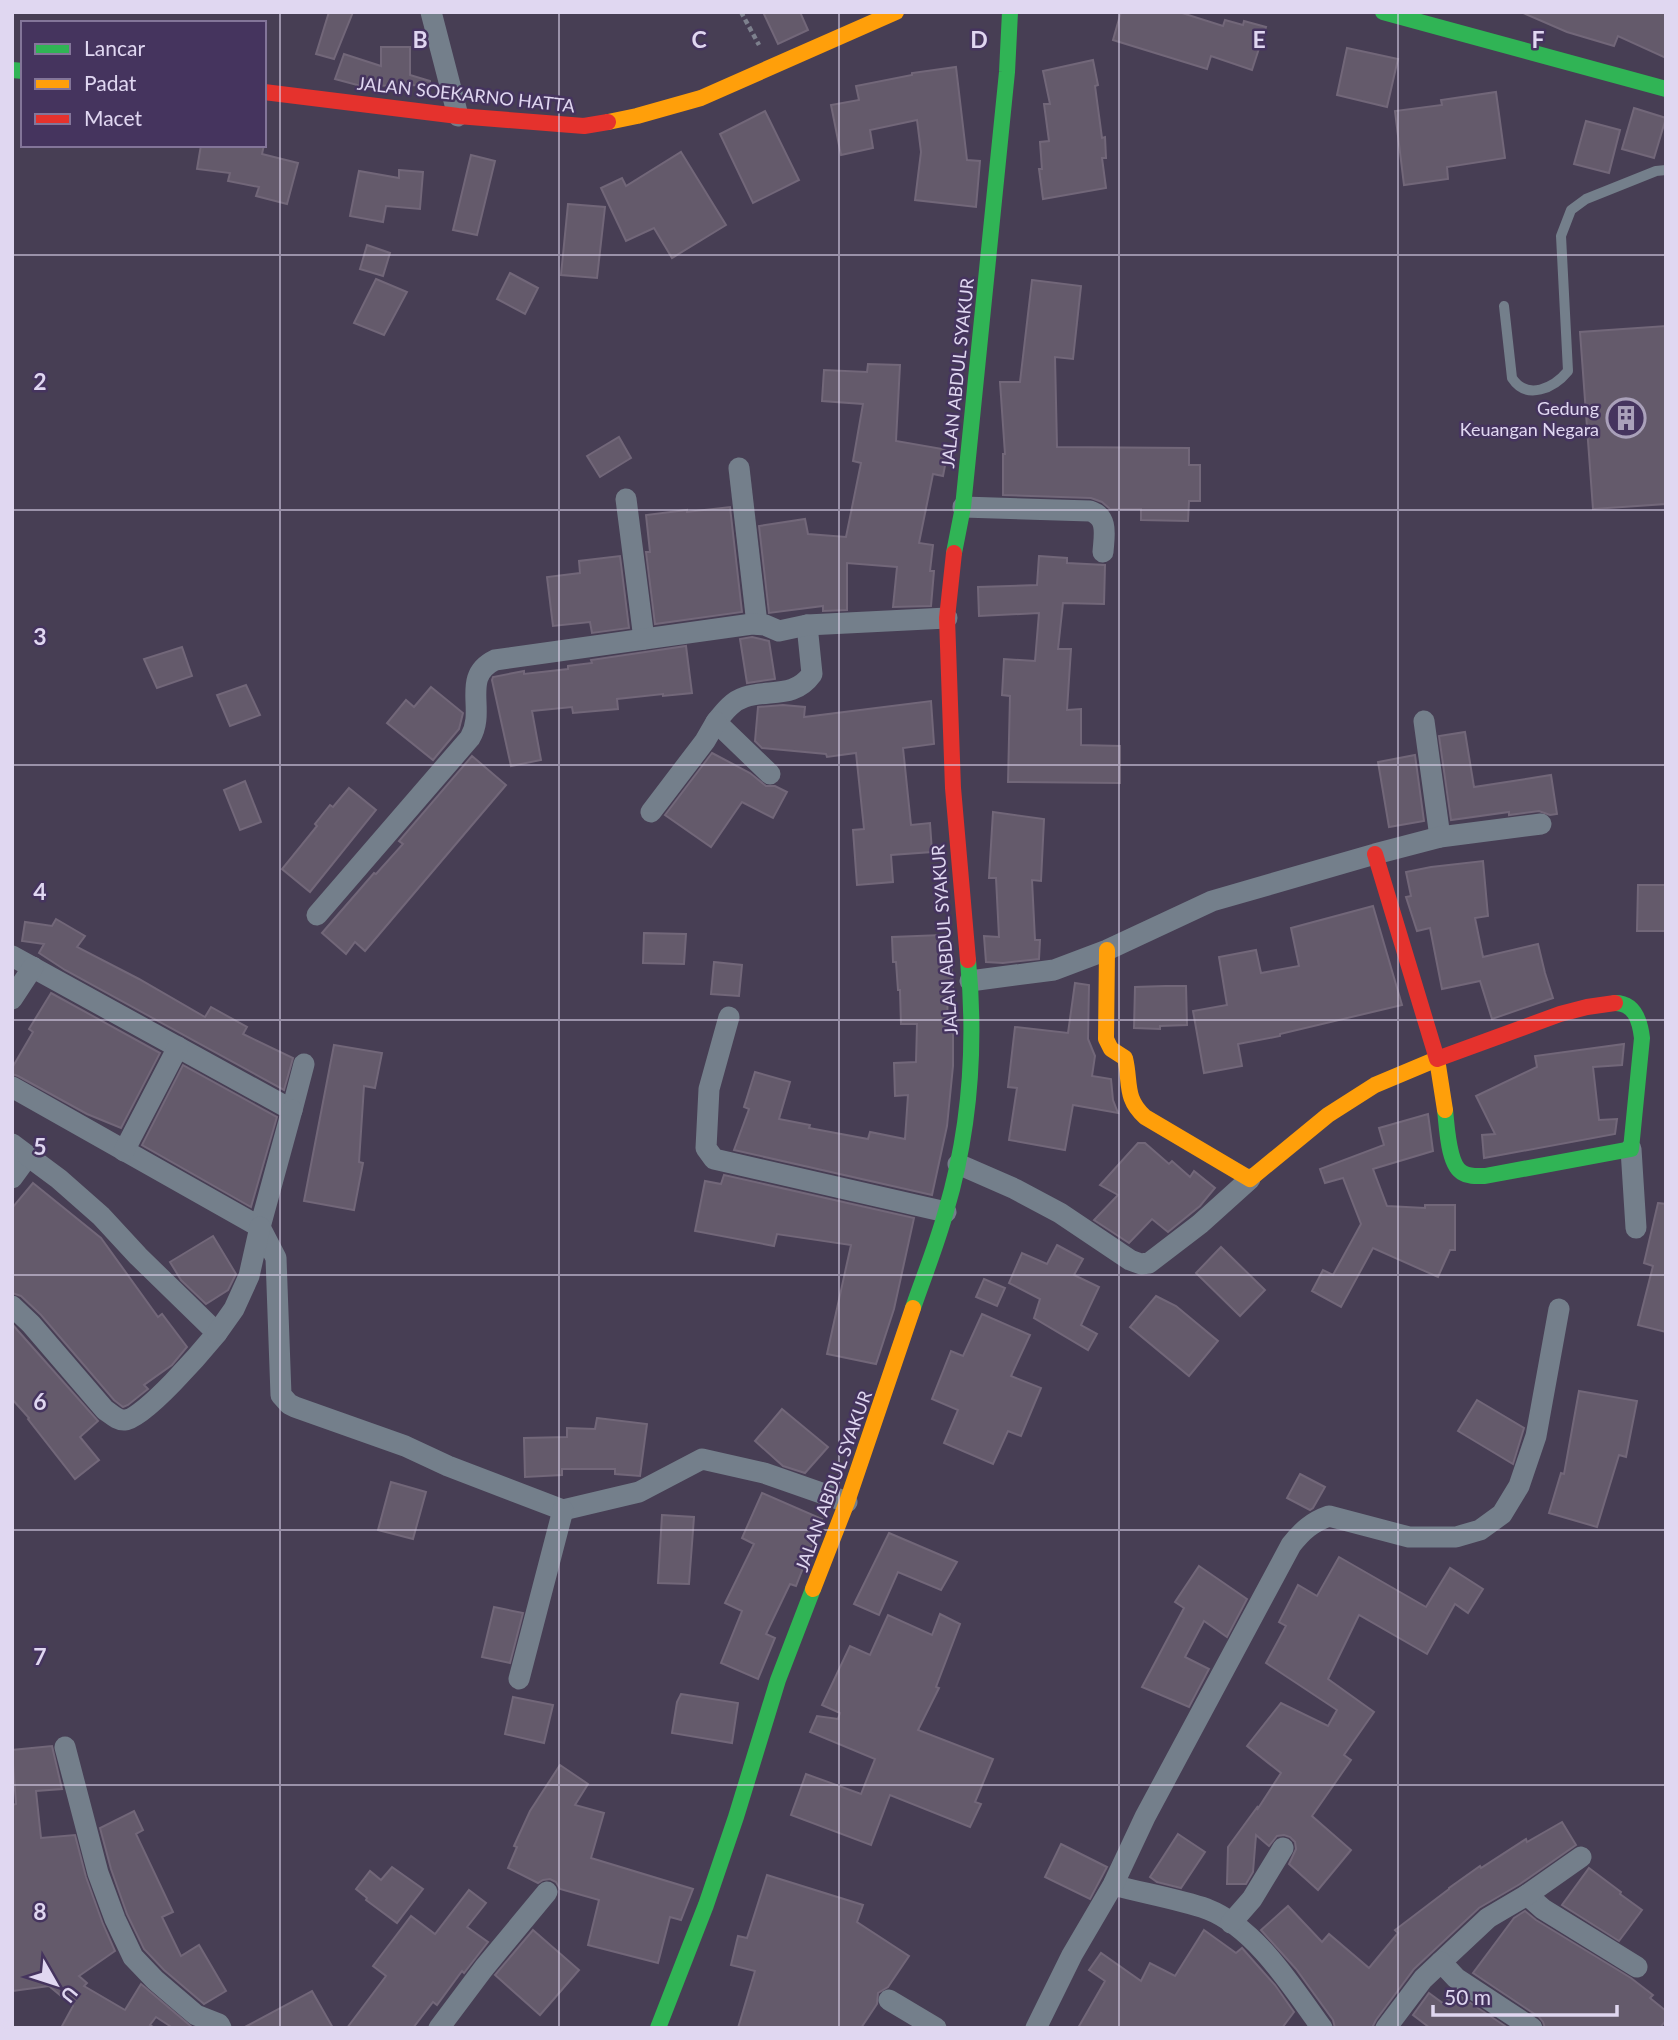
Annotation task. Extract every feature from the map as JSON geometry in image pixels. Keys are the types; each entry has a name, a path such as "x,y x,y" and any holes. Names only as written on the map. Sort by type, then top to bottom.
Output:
{"street":[{"path":"431,12 458,116"},
{"name":"JALAN SOEKARNO HATTA","path":"266,92 458,116 584,125 637,116 701,98 896,12"},
{"name":"JALAN ABDUL SYAKUR","path":"658,2028 706,1905 778,1680 847,1502 946,1212 958,1164 971,1067 970,981 953,788 947,618 956,541 963,508 1007,72 1010,12"},
{"path":"1382,12 1666,89"},
{"path":"739,468 757,624"},
{"path":"626,499 644,639"},
{"path":"963,508 1090,511 1098,515 1104,523 1103,552"},
{"path":"317,915 470,738 477,721 477,680 480,673 495,660 757,624 779,631 807,625 947,618"},
{"path":"651,812 698,751 716,722 733,703 744,697 796,689 807,681 812,674 807,625"},
{"path":"1424,721 1440,837"},
{"path":"716,722 770,774"},
{"path":"970,981 1054,970 1107,950 1212,901 1375,854 1440,837 1541,824"},
{"path":"1375,854 1437,1059 1456,1170 1462,1174 1485,1176 1631,1149"},
{"path":"1107,950 1106,1039 1111,1049 1125,1058 1131,1105 1144,1117 1250,1180"},
{"path":"12,956 292,1110"},
{"path":"12,999 33,967"},
{"path":"958,1164 1060,1213 1130,1260 1149,1264 1200,1224 1294,1141 1375,1085 1500,1035 1603,1002 1624,1003 1637,1017 1642,1044 1631,1149 1636,1228"},
{"path":"729,1017 709,1089 706,1148 714,1158 946,1212"},
{"path":"124,1150 178,1046"},
{"path":"12,1306 31,1324 105,1410 121,1420 127,1420 141,1412 195,1360 217,1333 234,1308 249,1276 304,1064"},
{"path":"12,1087 260,1227 276,1258 281,1395 295,1407 405,1446 563,1510 639,1492 702,1459 764,1473 847,1502"},
{"path":"12,1178 20,1150 60,1179 101,1216 217,1333"},
{"path":"1035,2028 1291,1545 1316,1520 1329,1516 1409,1537 1456,1537 1480,1530 1502,1514 1519,1486 1536,1436 1559,1309"},
{"path":"519,1679 563,1510"},
{"path":"65,1747 97,1872 133,1957 196,2015 219,2024 221,2028"},
{"path":"1231,1923 1252,1899 1283,1848"},
{"path":"1386,2028 1423,1979 1488,1918 1527,1895 1581,1857"},
{"path":"1113,1885 1208,1910 1231,1923 1261,1947 1322,2028"},
{"path":"439,2028 547,1892"},
{"path":"1527,1895 1543,1909 1637,1967"},
{"path":"1441,1962 1456,1978 1532,2028"},
{"path":"889,2000 936,2028"}],"lane":[{"path":"1504,306 1512,378 1517,386 1529,391 1552,386 1568,371 1561,236 1571,210 1586,199 1656,171 1666,170"}],"path":[{"path":"741,12 771,68"}],"building":[{"path":"329,12 353,12 334,59 316,54"},
{"path":"763,12 800,12 808,30 778,44"},
{"path":"1121,12 1179,12 1223,26 1225,20 1243,25 1244,21 1266,27 1252,70 1211,56 1207,69 1113,40"},
{"path":"1521,12 1666,12 1666,58 1618,36 1614,46 1567,32"},
{"path":"381,47 410,47 410,75 430,81 430,85 361,86 335,79 344,54 381,66"},
{"path":"1347,48 1398,59 1387,107 1337,95"},
{"path":"1093,60 1098,85 1095,86 1102,138 1105,137 1106,158 1102,158 1106,188 1043,199 1039,169 1042,169 1040,142 1049,141 1044,104 1050,104 1043,71"},
{"path":"956,67 967,160 980,161 976,207 915,200 921,152 917,120 870,130 873,148 841,155 831,105 859,100 856,86 912,73"},
{"path":"1496,92 1505,158 1447,167 1448,179 1404,185 1395,111 1442,105 1441,100"},
{"path":"1634,108 1666,118 1654,158 1622,149"},
{"path":"765,111 799,180 753,203 720,134"},
{"path":"1586,121 1620,130 1609,173 1574,164"},
{"path":"201,147 264,147 262,154 298,163 287,204 256,196 259,187 228,181 230,173 197,169"},
{"path":"681,152 726,225 672,258 654,228 626,241 601,188 622,178 626,186"},
{"path":"471,155 495,161 477,235 453,230"},
{"path":"399,170 423,172 420,209 386,206 383,222 350,216 359,171 399,178"},
{"path":"568,204 605,207 597,278 561,275"},
{"path":"367,245 390,253 383,276 360,269"},
{"path":"510,273 538,288 525,314 497,299"},
{"path":"376,279 407,292 384,335 354,323"},
{"path":"1032,280 1081,286 1073,359 1055,357 1057,447 1189,448 1189,465 1200,465 1200,501 1189,501 1188,521 1141,520 1141,509 1110,509 1091,498 1003,495 1005,454 1000,382 1020,382"},
{"name":"Gedung Keuangan Negara","path":"1666,326 1666,504 1593,509 1580,332"},
{"path":"868,364 900,365 896,441 948,450 943,476 933,474 919,543 933,545 930,571 934,571 931,606 893,607 897,567 847,563 847,610 823,611 823,606 769,613 759,526 805,519 808,534 846,537 861,463 853,461 863,404 822,401 824,370 867,372"},
{"path":"619,437 631,458 600,477 587,456"},
{"path":"730,507 742,612 655,624 646,552 650,552 646,515"},
{"path":"620,556 629,628 592,633 590,622 553,626 547,577 580,573 579,561"},
{"path":"1039,556 1067,558 1067,563 1105,565 1104,604 1063,603 1058,649 1071,649 1067,710 1081,709 1081,745 1120,746 1120,783 1008,782 1010,696 1002,695 1004,659 1035,661 1039,613 979,616 978,587 1037,585"},
{"path":"752,637 769,641 775,679 747,683 740,639"},
{"path":"686,646 692,693 617,699 618,709 573,713 572,707 532,711 541,760 511,766 493,677 524,671 524,674 568,669 568,666 592,663 591,660"},
{"path":"182,647 192,676 157,688 144,659"},
{"path":"246,685 260,715 230,726 217,695"},
{"path":"431,687 463,713 459,729 433,760 387,723 406,700 414,707"},
{"path":"931,701 934,744 903,748 911,825 930,823 932,852 891,855 893,882 857,885 853,830 864,829 856,753 827,757 826,754 762,748 755,741 758,707 805,707 804,717"},
{"path":"1465,732 1474,787 1551,775 1557,814 1550,815 1539,811 1509,815 1509,812 1451,820 1439,736"},
{"path":"712,753 750,773 766,786 775,786 787,792 773,818 742,802 711,847 665,815"},
{"path":"1415,755 1424,821 1389,827 1378,762"},
{"path":"472,756 506,785 365,951 355,942 346,954 322,933 403,844 399,841"},
{"path":"245,781 261,822 240,830 224,790"},
{"path":"349,788 376,810 310,892 282,869 317,826 315,824 330,805 333,807"},
{"path":"993,812 1044,819 1041,881 1032,880 1035,940 1040,940 1039,959 986,962 984,936 999,937 996,878 989,878"},
{"path":"1483,861 1488,916 1475,918 1483,957 1538,944 1553,998 1492,1019 1480,981 1442,989 1430,928 1417,931 1406,897 1411,896 1406,872"},
{"path":"1638,885 1666,885 1666,931 1637,931"},
{"path":"1373,906 1402,1005 1238,1044 1242,1066 1204,1073 1193,1011 1227,1005 1219,957 1256,950 1261,973 1299,966 1291,928"},
{"path":"56,919 85,936 77,947 205,1017 211,1007 247,1027 243,1034 293,1058 284,1090 65,970 39,953 44,944 22,941 25,922 52,926"},
{"path":"644,933 686,934 684,964 643,963"},
{"path":"942,935 943,966 951,965 953,982 953,987 947,987 948,1033 953,1033 953,1066 947,1126 932,1195 734,1150 749,1109 744,1107 755,1072 790,1082 779,1119 810,1125 809,1128 868,1139 870,1132 905,1139 908,1095 895,1096 894,1063 916,1062 917,1024 901,1024 900,990 896,962 893,962 892,937"},
{"path":"714,962 742,965 739,996 711,994"},
{"path":"1075,983 1089,985 1088,1039 1095,1056 1092,1076 1111,1079 1113,1100 1118,1113 1073,1105 1065,1150 1009,1140 1017,1088 1008,1087 1015,1027 1068,1033"},
{"path":"1186,986 1187,1025 1160,1026 1160,1029 1134,1028 1135,987"},
{"path":"51,993 160,1053 121,1128 87,1114 12,1074 12,1068 33,1032 29,1029"},
{"path":"1624,1044 1622,1065 1593,1067 1599,1120 1617,1119 1615,1134 1484,1158 1482,1135 1495,1134 1476,1096 1537,1067 1535,1056"},
{"path":"334,1045 382,1053 375,1088 364,1086 359,1162 363,1163 354,1210 304,1201"},
{"path":"183,1065 277,1117 251,1207 142,1145"},
{"path":"1428,1114 1433,1151 1373,1169 1387,1206 1425,1208 1425,1205 1455,1205 1455,1250 1450,1250 1438,1277 1373,1248 1341,1307 1312,1291 1323,1270 1333,1275 1361,1224 1343,1178 1325,1183 1320,1169 1384,1145 1379,1128"},
{"path":"1138,1143 1145,1143 1169,1164 1172,1161 1190,1177 1194,1171 1215,1188 1200,1206 1168,1232 1152,1219 1129,1243 1094,1220 1118,1195 1100,1185"},
{"path":"724,1175 914,1218 894,1309 876,1364 827,1354 851,1245 777,1234 774,1246 695,1231 705,1181 721,1184"},
{"path":"33,1183 101,1238 158,1317 162,1314 187,1347 172,1365 144,1385 148,1389 128,1405 123,1407 114,1400 41,1315 21,1296 12,1293 12,1208"},
{"path":"1658,1203 1666,1204 1666,1332 1638,1325 1653,1266 1644,1263"},
{"path":"213,1236 236,1274 228,1290 206,1304 181,1280 170,1262"},
{"path":"1057,1245 1083,1259 1074,1275 1099,1287 1081,1325 1097,1334 1088,1350 1034,1318 1040,1299 1009,1283 1022,1253 1047,1264"},
{"path":"1221,1247 1265,1290 1240,1316 1196,1273"},
{"path":"984,1279 1005,1288 997,1306 976,1297"},
{"path":"1156,1296 1176,1306 1218,1341 1189,1376 1130,1327"},
{"path":"982,1314 1030,1335 1011,1376 1041,1388 1021,1436 1008,1431 993,1464 944,1443 958,1410 932,1399 951,1351 963,1356"},
{"path":"12,1324 98,1421 80,1437 99,1460 75,1479 12,1399"},
{"path":"1579,1391 1637,1401 1626,1457 1619,1455 1597,1527 1549,1513 1561,1473 1564,1474"},
{"path":"1477,1400 1524,1428 1513,1464 1458,1431"},
{"path":"782,1409 828,1447 805,1473 783,1466 755,1441"},
{"path":"597,1418 647,1424 640,1476 615,1474 615,1469 562,1469 562,1475 525,1477 524,1438 567,1437 567,1428 595,1429"},
{"path":"1300,1474 1325,1487 1310,1510 1287,1498"},
{"path":"391,1482 426,1492 413,1539 378,1530"},
{"path":"762,1493 822,1519 796,1586 790,1584 766,1634 775,1638 758,1679 721,1663 742,1611 725,1603 754,1544 742,1538"},
{"path":"662,1515 694,1517 689,1584 658,1583"},
{"path":"889,1533 957,1562 941,1590 898,1572 879,1615 854,1604"},
{"path":"1339,1557 1426,1607 1450,1568 1483,1589 1468,1613 1455,1604 1427,1654 1359,1615 1328,1679 1374,1712 1344,1755 1351,1760 1312,1816 1351,1850 1318,1890 1289,1864 1296,1849 1295,1842 1290,1837 1277,1836 1269,1846 1256,1835 1253,1872 1246,1884 1227,1884 1228,1847 1281,1773 1247,1746 1281,1703 1328,1726 1337,1710 1266,1663 1286,1626 1279,1622 1298,1585 1317,1596"},
{"path":"1199,1566 1247,1599 1227,1637 1204,1621 1185,1657 1209,1669 1189,1707 1142,1687 1184,1608 1175,1602"},
{"path":"494,1607 523,1613 510,1663 482,1657"},
{"path":"940,1614 960,1624 936,1687 939,1688 918,1730 993,1759 975,1802 981,1804 970,1827 890,1795 871,1845 791,1815 806,1774 861,1794 875,1759 810,1732 817,1716 838,1719 840,1713 822,1705 850,1646 870,1655 888,1615 932,1635"},
{"path":"681,1694 738,1703 732,1743 672,1733"},
{"path":"513,1697 553,1705 544,1743 505,1734"},
{"path":"52,1746 62,1789 36,1791 41,1838 75,1835 86,1877 115,1951 79,1976 87,1983 84,1986 125,2010 141,1984 193,2028 173,2028 156,2017 150,2025 155,2028 61,2028 73,2006 49,1986 12,1991 12,1805 16,1804 12,1750"},
{"path":"560,1765 588,1784 575,1805 604,1813 591,1858 693,1889 681,1920 670,1917 658,1963 588,1945 599,1900 560,1889 556,1882 550,1879 538,1883 508,1868 517,1847 514,1846 530,1811"},
{"path":"134,1811 143,1830 136,1834 173,1912 162,1917 181,1956 199,1945 226,1991 204,2004 144,1949 127,1914 100,1828"},
{"path":"1562,1822 1576,1845 1520,1884 1479,1908 1414,1969 1372,2028 1335,2028 1333,2020 1296,1969 1261,1930 1288,1906 1322,1942 1329,1934 1369,1968 1398,1933 1395,1930 1449,1888 1526,1839 1527,1842"},
{"path":"1178,1834 1205,1852 1181,1888 1157,1882 1150,1877"},
{"path":"1061,1844 1107,1867 1090,1899 1045,1877"},
{"path":"392,1867 423,1889 397,1923 356,1889 370,1871 381,1880"},
{"path":"1589,1868 1642,1910 1619,1941 1562,1905"},
{"path":"767,1875 863,1905 857,1922 909,1956 888,1987 878,1993 877,2004 861,2028 738,2028 755,1971 731,1965 738,1936 747,1938"},
{"path":"469,1890 486,1903 467,1927 488,1942 437,2005 433,2002 413,2028 347,2028 386,1976 373,1966 411,1916 435,1934"},
{"path":"1525,1911 1631,1978 1653,1995 1650,1998 1666,2011 1666,2020 1660,2028 1545,2028 1539,2017 1473,1973 1514,1918"},
{"path":"533,1930 579,1970 540,2015 495,1975"},
{"path":"1204,1930 1236,1953 1242,1948 1275,1985 1294,2012 1282,2028 1078,2028 1105,1981 1089,1970 1101,1953 1141,1981 1150,1963 1175,1976"},
{"path":"312,1991 333,2028 243,2028"},
{"path":"1429,1993 1444,2004 1451,1995 1454,1998 1457,1994 1508,2028 1430,2028 1413,2015"}],"traffic: fast":[{"path":"954,553 963,507 1007,72 1010,12"},
{"path":"1383,12 1666,89"},
{"path":"12,70 21,71"},
{"path":"913,1308 954,1180 966,1118 971,1055 968,960"},
{"path":"1445,1110 1451,1154 1458,1169 1468,1175 1485,1176 1631,1149 1642,1038 1638,1019 1632,1010 1615,1003"},
{"path":"658,2028 706,1905 778,1680 813,1589"}],"traffic: slow":[{"path":"608,122 701,98 896,12"},
{"path":"1107,950 1106,1039 1111,1049 1125,1058 1129,1090 1138,1110 1145,1117 1250,1179 1328,1115 1375,1085 1437,1059 1445,1110"},
{"path":"813,1589 847,1502 913,1308"}],"traffic: jam":[{"path":"266,92 458,116 584,126 608,122"},
{"path":"954,553 947,618 953,788 968,960"},
{"path":"1375,854 1437,1059 1560,1014 1615,1003"}],"place":[{"name":"Gedung Keuangan Negara","path":"1626,418"}]}
